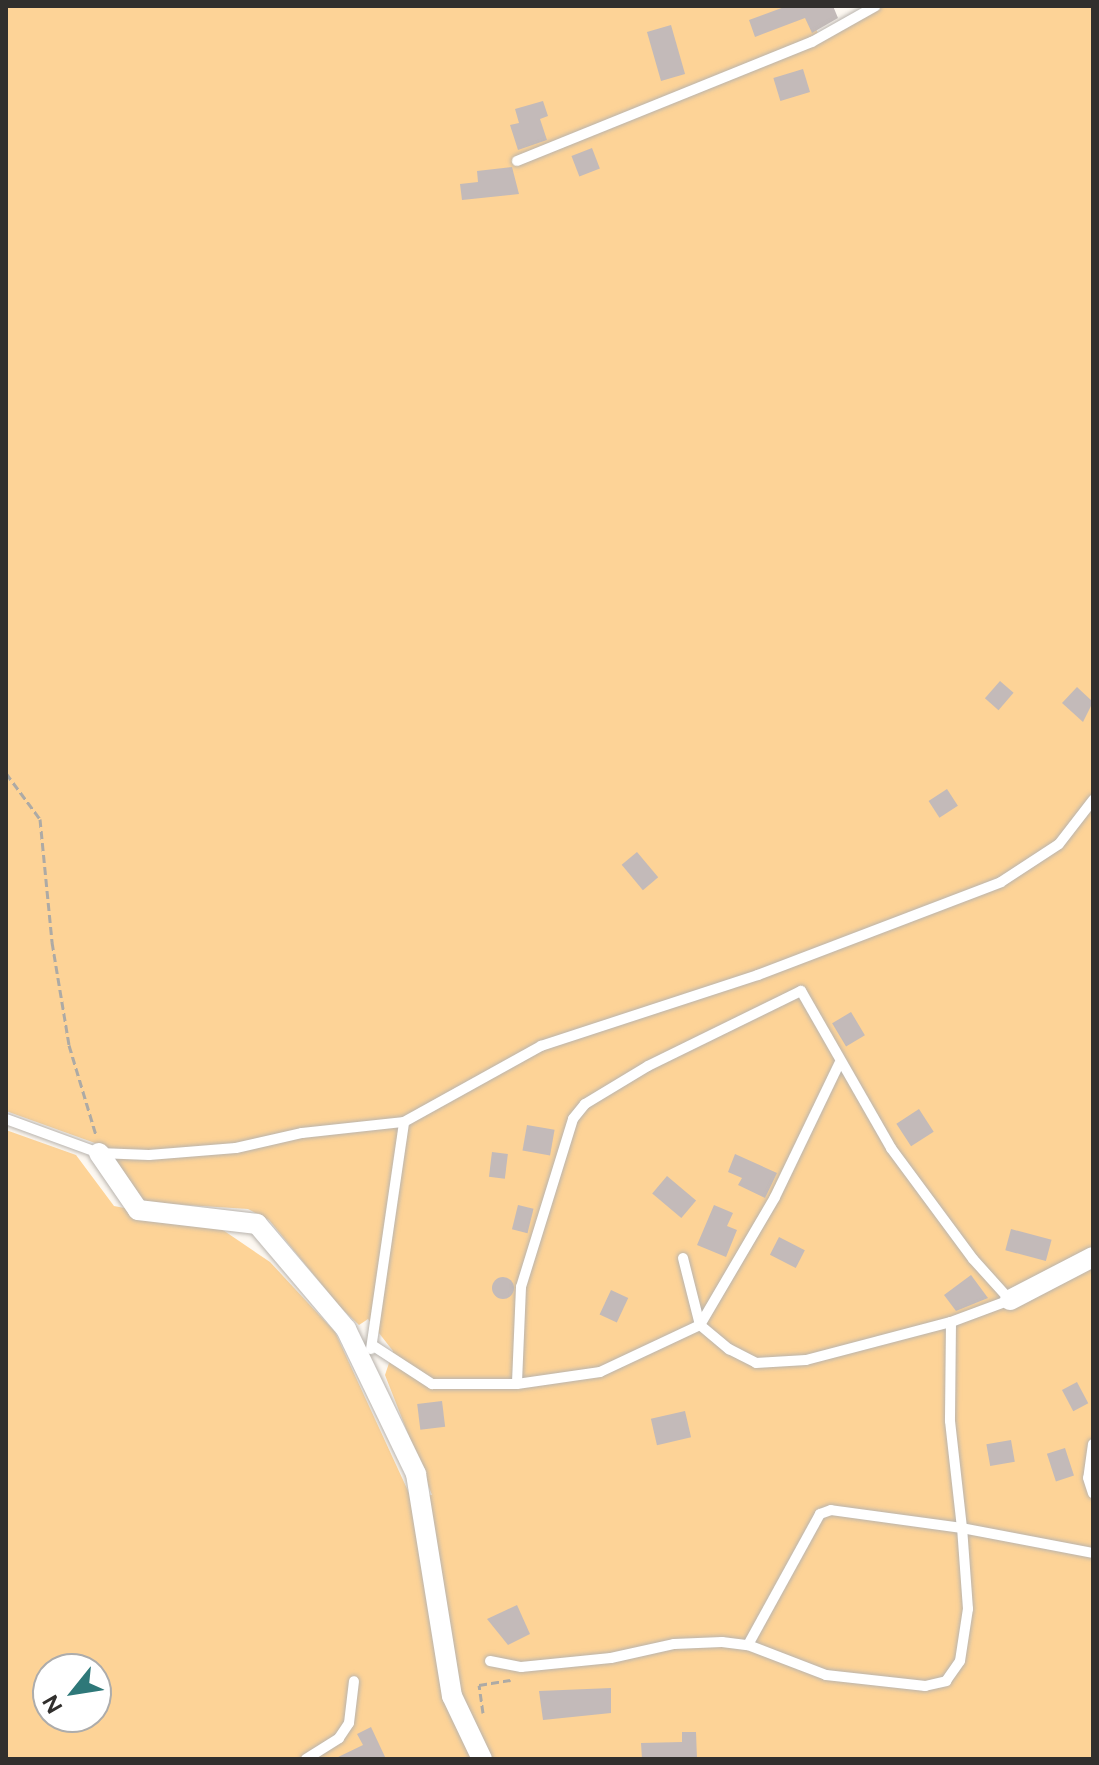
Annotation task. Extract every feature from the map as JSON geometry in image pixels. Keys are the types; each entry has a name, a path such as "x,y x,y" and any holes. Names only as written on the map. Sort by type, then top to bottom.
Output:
{"street":[{"path":"102,1153 138,1210 257,1224 369,1354 416,1474 452,1696 482,1759"},
{"path":"1010,1300 1093,1257"}],"lane":[{"path":"517,161 812,42 876,6"},
{"path":"6,1119 102,1153 191,1153 404,1122 541,1046 758,975 1001,882 1059,844 1093,800"},
{"path":"517,1384 521,1287 564,1138 585,1104 648,1066 801,991 839,1064 891,1148 973,1259 1010,1300 951,1322 806,1360 756,1363 729,1349 700,1325 683,1258"},
{"path":"404,1122 369,1354 432,1384 517,1384 600,1372 700,1325 775,1197 839,1064"},
{"path":"490,1661 521,1667 611,1658 674,1644 748,1645 826,1675 925,1686 946,1681 960,1661 968,1609 950,1421 951,1322"},
{"path":"1093,1444 1088,1478 1093,1493"},
{"path":"748,1645 820,1514 831,1510 962,1528 1093,1553"},
{"path":"306,1759 339,1738 349,1723 354,1681"}],"path":[{"path":"6,773 40,819 69,1045 82,1102 102,1153"},
{"path":"483,1714 479,1685 519,1679"}],"shaded area":[{"path":"6,6 807,6 821,41 883,6 1093,6 1093,1759 6,1759 6,1130 76,1155 114,1206 217,1226 270,1262 335,1332 409,1493 432,1495 385,1375 393,1351 368,1319 359,1325 341,1308 269,1220 248,1209 140,1202 106,1147 6,1111"}],"building":[{"path":"787,6 833,6 838,18 812,33 805,18 755,37 749,20"},
{"path":"671,25 685,74 661,81 647,32"},
{"path":"803,69 810,92 780,101 773,78"},
{"path":"543,101 548,116 540,119 547,140 518,150 510,125 519,123 515,109"},
{"path":"592,148 600,169 579,176 571,156"},
{"path":"512,167 519,194 462,200 460,184 478,182 477,171"},
{"path":"1000,681 1014,693 998,710 985,698"},
{"path":"1077,687 1093,702 1083,722 1062,703"},
{"path":"947,789 958,806 939,818 929,801"},
{"path":"637,852 658,877 643,890 622,865"},
{"path":"851,1012 865,1035 846,1046 832,1023"},
{"path":"919,1109 934,1132 911,1146 896,1124"},
{"path":"527,1125 555,1130 550,1155 522,1151"},
{"path":"492,1152 508,1154 505,1179 489,1177"},
{"path":"735,1154 777,1173 765,1198 738,1185 742,1178 728,1172"},
{"path":"667,1176 696,1200 681,1218 652,1194"},
{"path":"518,1205 534,1209 527,1233 512,1229"},
{"path":"714,1205 733,1213 727,1226 737,1230 726,1257 697,1245"},
{"path":"1011,1229 1052,1240 1046,1261 1005,1250"},
{"path":"779,1237 805,1250 796,1268 770,1255"},
{"path":"971,1275 988,1298 956,1311 944,1295"},
{"path":"503,1277 511,1280 514,1288 511,1296 503,1299 495,1296 492,1288 495,1280"},
{"path":"611,1290 628,1298 617,1323 600,1314"},
{"path":"1077,1382 1088,1403 1073,1411 1062,1390"},
{"path":"442,1401 445,1427 420,1430 417,1404"},
{"path":"685,1411 691,1437 657,1445 651,1419"},
{"path":"1011,1440 1015,1462 990,1466 986,1444"},
{"path":"1065,1448 1074,1476 1056,1481 1047,1454"},
{"path":"517,1605 530,1634 508,1645 487,1619"},
{"path":"611,1688 611,1713 543,1720 539,1691"},
{"path":"371,1727 386,1759 334,1759 363,1745 357,1734"},
{"path":"682,1732 696,1732 697,1759 642,1759 641,1743 682,1742"}]}
